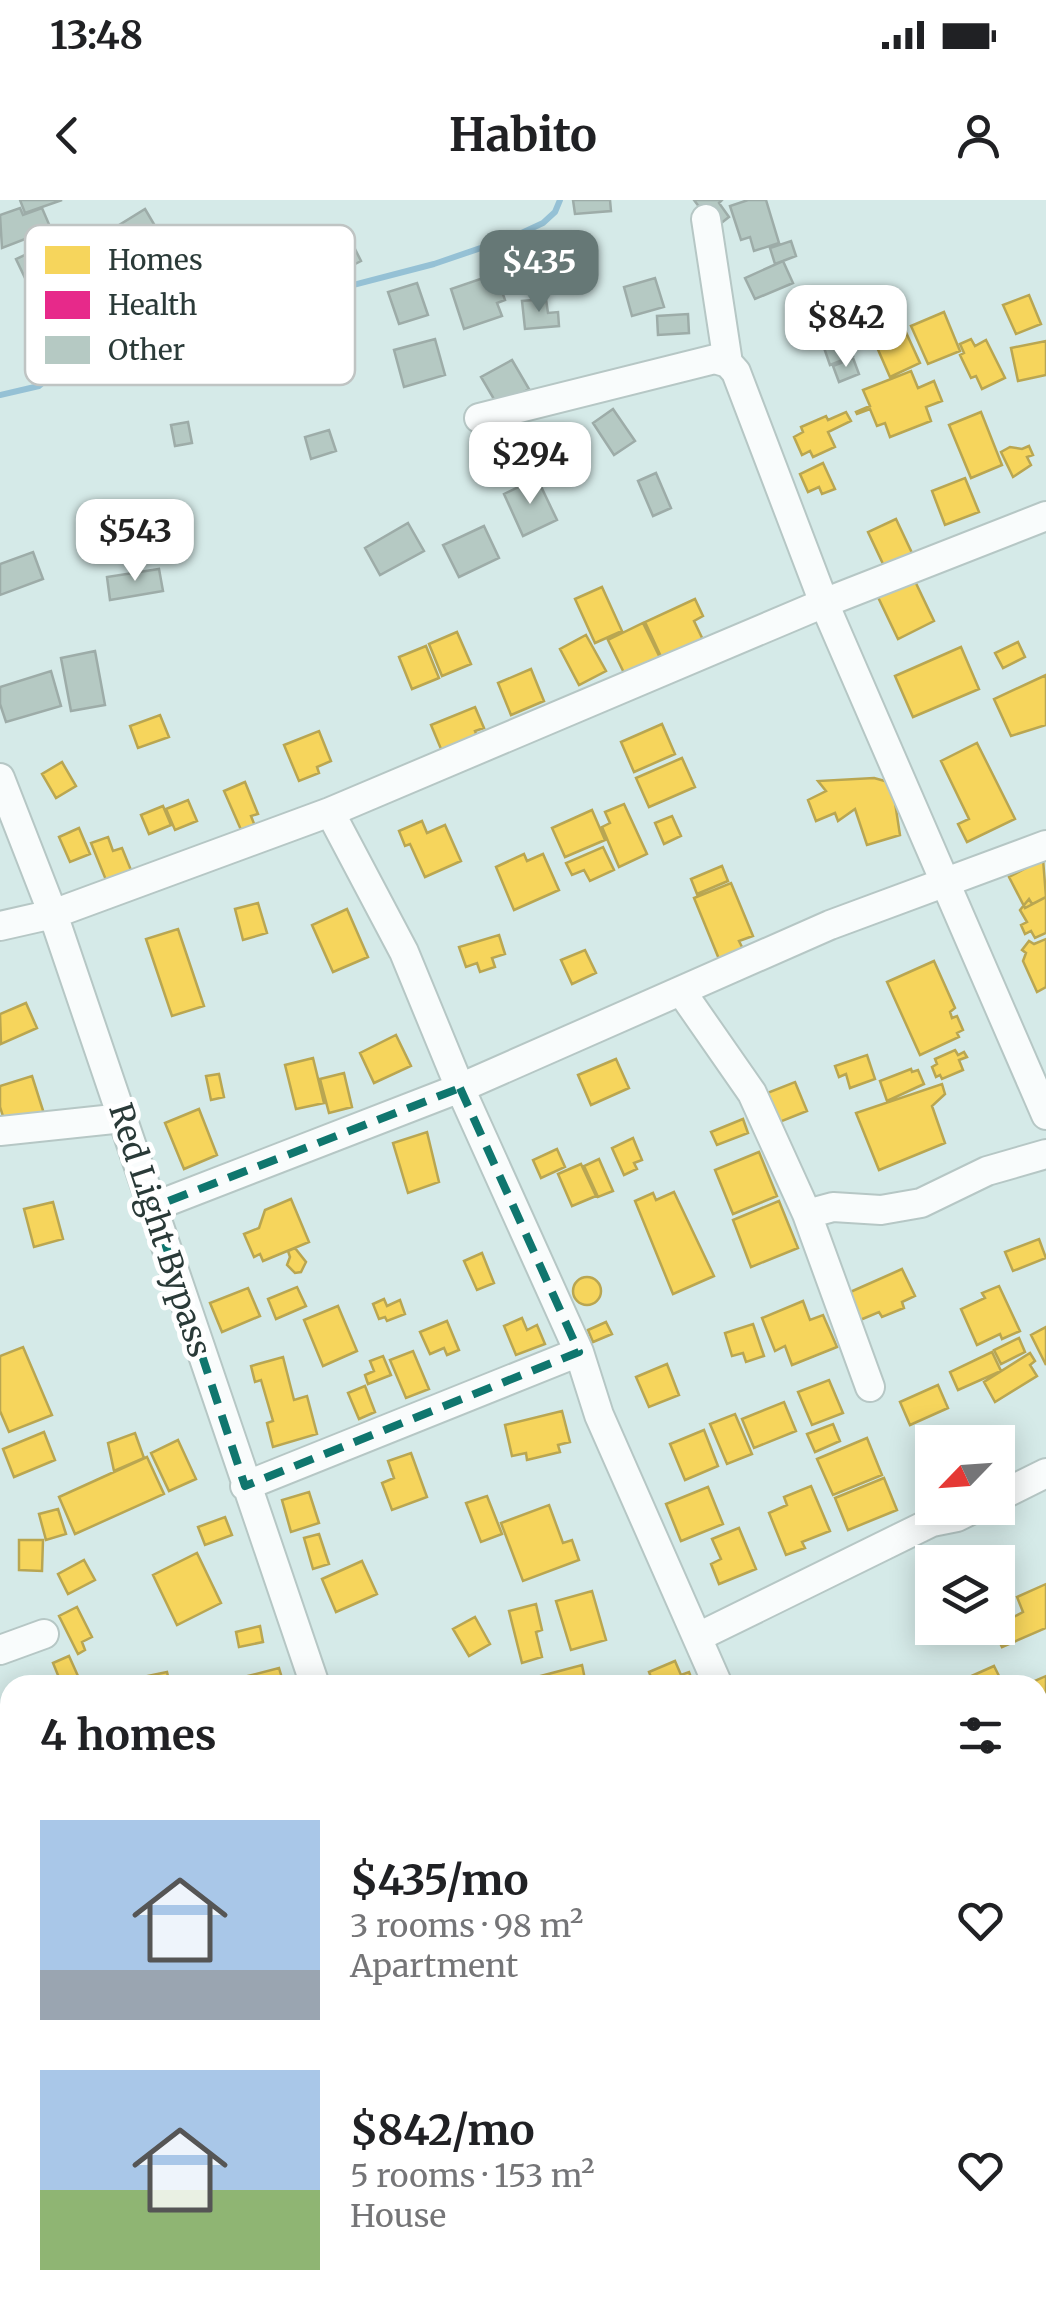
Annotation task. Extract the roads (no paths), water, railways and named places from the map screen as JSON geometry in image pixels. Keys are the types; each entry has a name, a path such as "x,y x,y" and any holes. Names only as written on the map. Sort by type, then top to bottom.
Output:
{"street":[{"path":"706,220 728,363 736,372 824,603 1046,1114"},
{"path":"478,418 714,360 728,363"},
{"path":"0,926 53,914 330,812 824,603 1046,516"},
{"name":"Red Light Bypass","path":"0,778 53,914 311,1675"},
{"path":"330,812 404,952 460,1088 579,1352 599,1415 714,1675"},
{"path":"152,1207 460,1088 830,925 1046,845"},
{"path":"681,991 752,1094 806,1214 870,1386"},
{"path":"0,1131 123,1118"},
{"path":"806,1214 833,1207 881,1210 922,1203 986,1172 1046,1154"},
{"path":"245,1486 579,1352"},
{"path":"1015,1488 1046,1472"},
{"path":"698,1636 926,1525"},
{"path":"0,1650 44,1634"}],"waterway":[{"path":"355,285 434,264 513,237 543,223 555,212 560,200"},
{"path":"0,395 40,385"}]}
